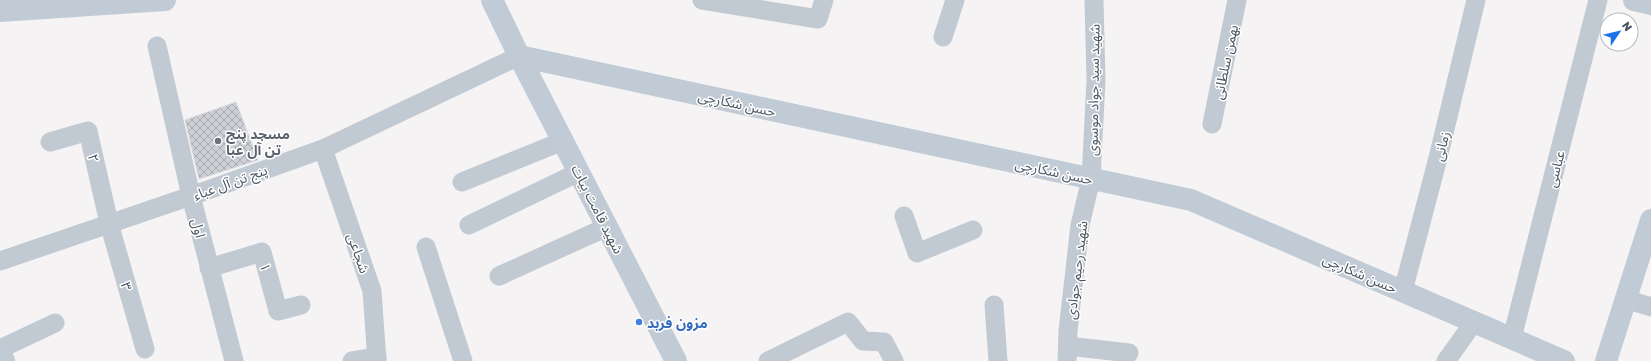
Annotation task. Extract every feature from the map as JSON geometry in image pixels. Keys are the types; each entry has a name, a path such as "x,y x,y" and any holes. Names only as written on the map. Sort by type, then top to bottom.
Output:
{"street":[{"path":"0,11 165,0"},
{"name":"شهید قامت بیات","path":"492,0 519,56 676,361"},
{"path":"702,0 818,19 824,0"},
{"path":"943,37 955,0"},
{"name":"شهید سید جواد موسوی","path":"1091,179 1096,80 1094,0"},
{"name":"بهمن سلطانی","path":"1212,124 1237,0"},
{"name":"زمانی","path":"1403,292 1438,158 1476,0"},
{"name":"عباسی","path":"1512,338 1598,0"},
{"path":"1634,0 1651,4"},
{"name":"اول","path":"157,46 191,196 234,361"},
{"name":"پنج تن آل عباء","path":"0,261 323,149 519,56"},
{"name":"حسن شکارچی","path":"519,56 1191,200 1564,361"},
{"name":"۲","path":"50,142 88,131 109,223"},
{"path":"462,182 563,141"},
{"name":"شجاعی","path":"323,149 372,291 377,359"},
{"path":"469,225 579,172"},
{"name":"شهید رحیم جوادی","path":"1067,353 1068,331 1080,225 1091,179"},
{"path":"904,216 917,253 973,230"},
{"path":"1606,361 1651,220"},
{"name":"۳","path":"109,223 145,349"},
{"path":"499,276 607,226"},
{"path":"426,247 463,361"},
{"name":"۱","path":"209,268 262,252 278,312 301,305"},
{"path":"1625,299 1651,308"},
{"path":"994,305 998,361"},
{"path":"768,361 848,322 863,341 884,342 894,361"},
{"path":"1446,361 1474,322"},
{"path":"0,349 55,323"},
{"path":"0,353 4,361"},
{"path":"1067,353 1129,353"},
{"path":"352,361 377,359"}],"building":[{"name":"مسجد پنج تن آل عبا","path":"236,102 258,160 199,179 185,120"}],"place":[{"name":"مسجد پنج تن آل عبا","path":"218,141"},
{"name":"مزون فربد","path":"639,322"}]}
